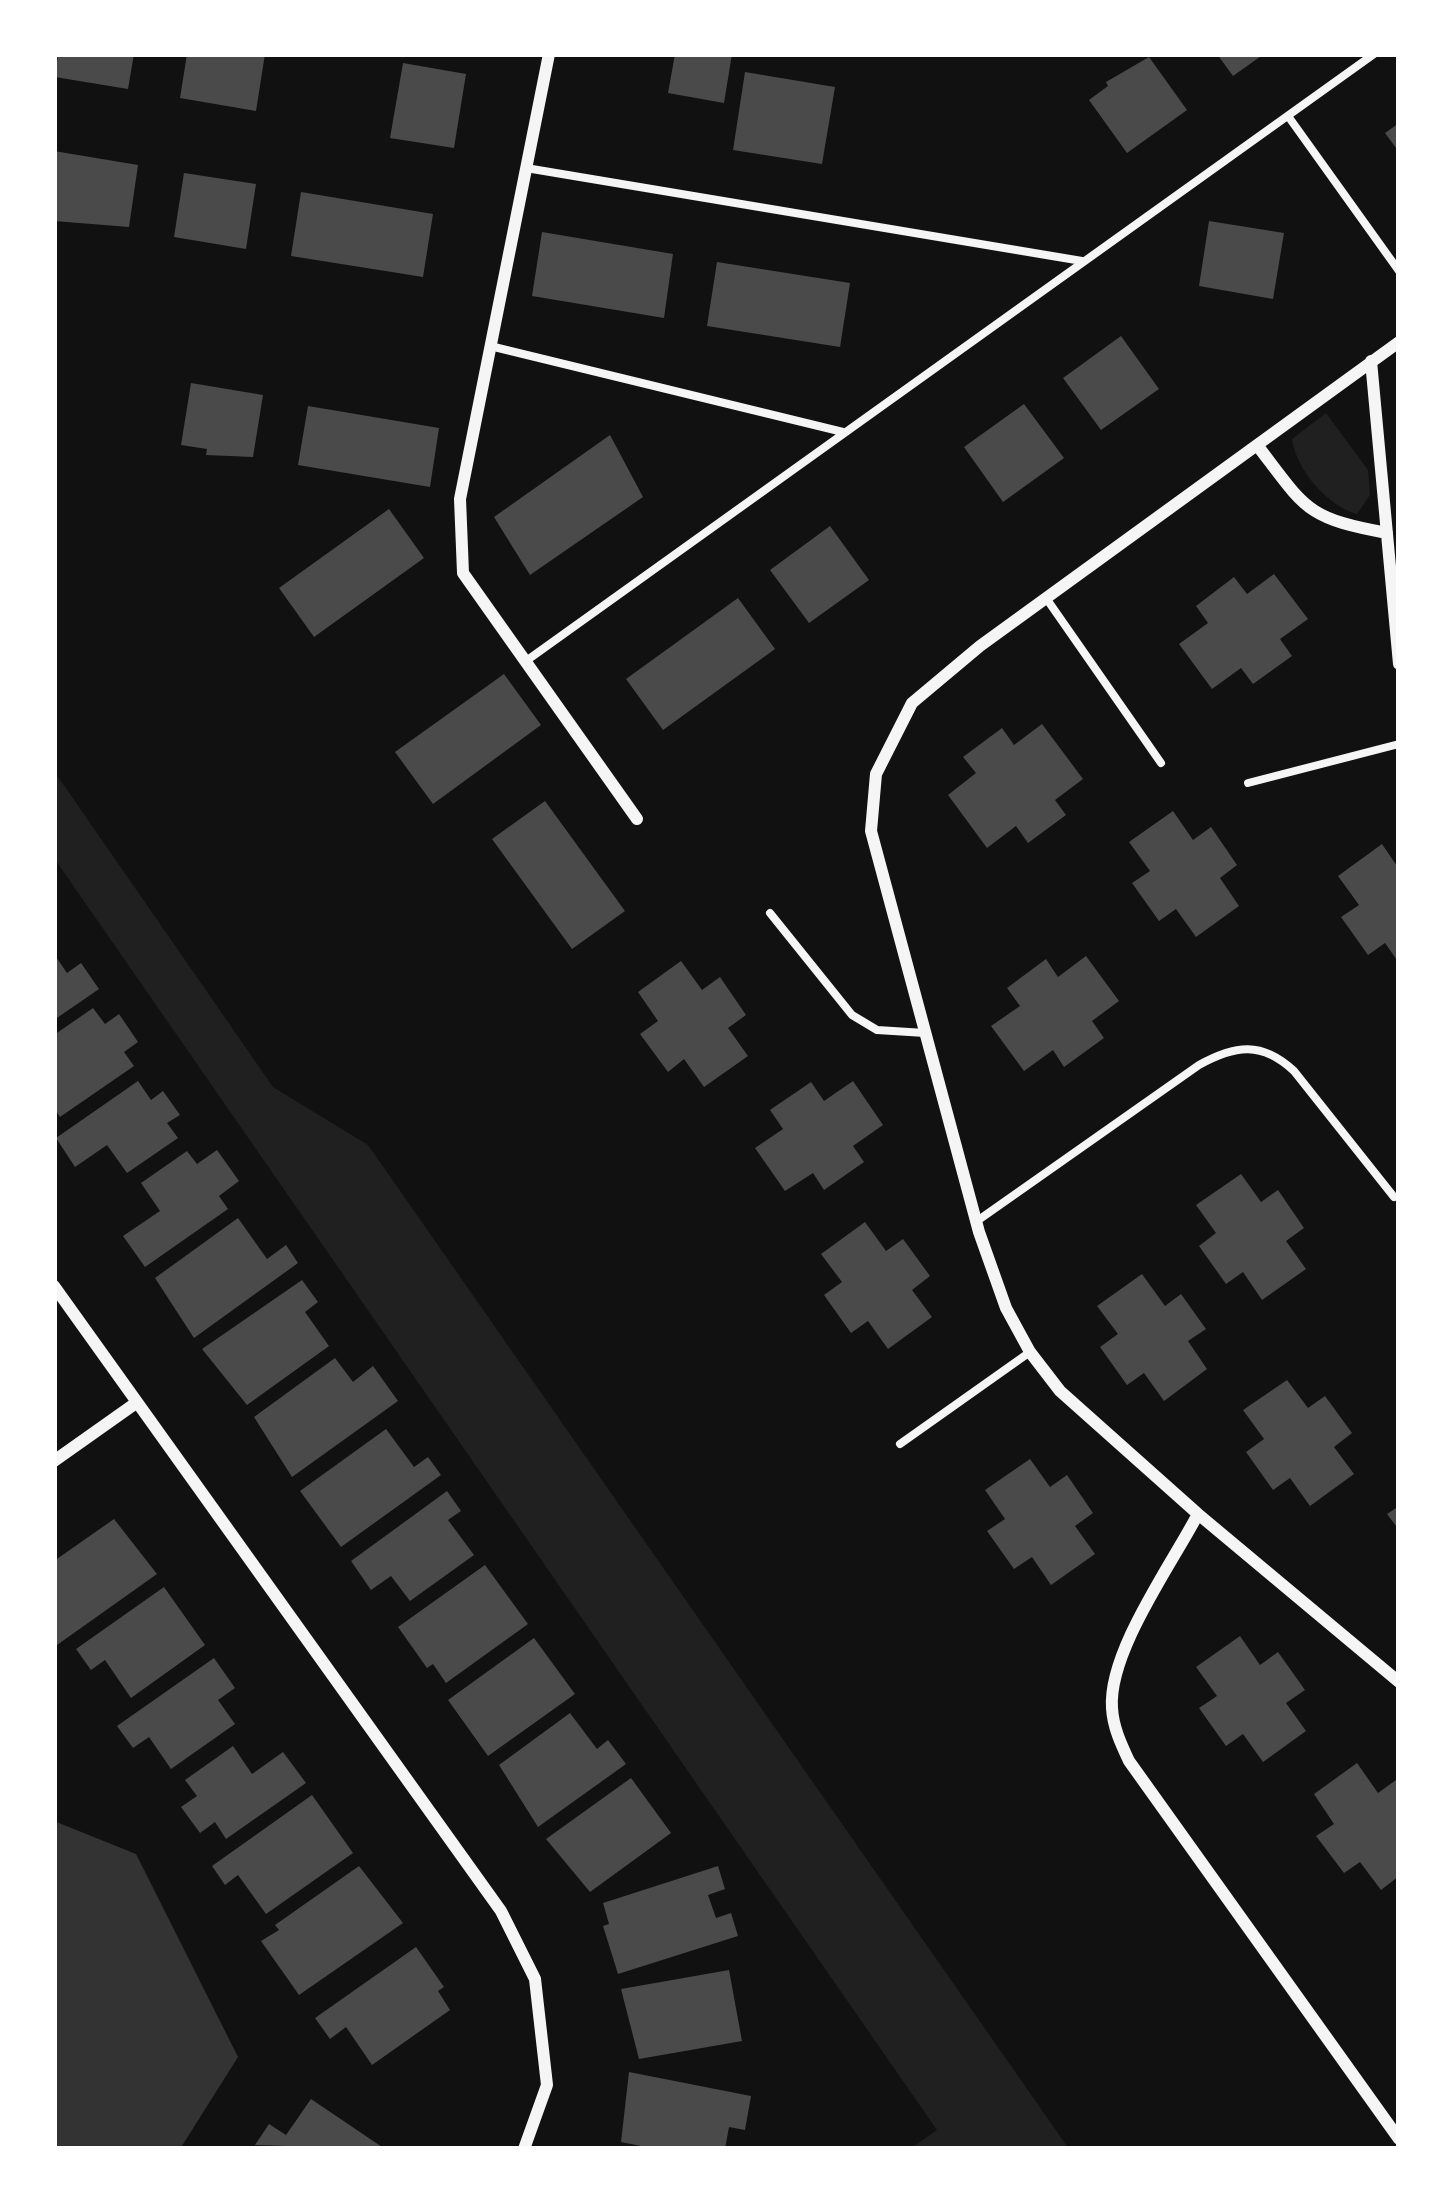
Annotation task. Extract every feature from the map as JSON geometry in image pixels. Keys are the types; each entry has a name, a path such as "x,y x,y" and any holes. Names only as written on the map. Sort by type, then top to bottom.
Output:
{"street":[{"path":"549,54 460,500 463,572 637,819"},
{"path":"1399,342 1046,598 912,703 876,774 871,830 976,1222 1006,1308 1030,1352 1060,1390 1198,1514 1399,1682"},
{"path":"1372,361 1399,664"},
{"path":"1257,445 1300,501 1329,522 1387,533"},
{"path":"54,1286 501,1911 535,1979 547,2086 524,2149"},
{"path":"54,1461 136,1403"},
{"path":"1198,1514 1124,1653 1112,1706 1118,1736 1129,1761 1399,2139"}],"lane":[{"path":"525,662 1373,54"},
{"path":"1288,116 1399,271"},
{"path":"526,168 1084,261"},
{"path":"490,346 844,433"},
{"path":"1046,598 1161,763"},
{"path":"1248,783 1399,743"},
{"path":"770,913 852,1015 877,1030 925,1033"},
{"path":"976,1222 1199,1065 1228,1049 1254,1047 1277,1055 1294,1071 1394,1197"},
{"path":"900,1444 1030,1352"}],"shaded area":[{"path":"1326,413 1368,470 1370,495 1357,514 1324,495 1295,451 1292,439"},
{"path":"54,771 273,1087 368,1145 1069,2149 910,2149 937,2130 54,858"},
{"path":"54,1821 136,1854 238,2057 180,2149 54,2149"}],"building":[{"path":"58,54 134,54 128,89 55,77"},
{"path":"187,54 265,54 256,111 180,98"},
{"path":"675,54 732,54 724,103 668,93"},
{"path":"1217,54 1264,54 1233,76"},
{"path":"1149,57 1187,110 1127,153 1089,100 1108,86 1106,82"},
{"path":"403,63 466,74 454,148 390,138"},
{"path":"745,72 835,87 822,164 733,150"},
{"path":"1399,123 1399,152 1385,133"},
{"path":"54,151 138,165 129,227 54,221"},
{"path":"184,173 256,184 246,249 174,237"},
{"path":"301,192 433,214 423,277 291,256"},
{"path":"1209,221 1284,233 1273,299 1199,286"},
{"path":"542,232 673,254 664,318 532,296"},
{"path":"717,262 850,283 840,347 707,326"},
{"path":"1121,336 1159,389 1101,430 1063,378"},
{"path":"191,383 263,395 253,457 206,455 207,449 181,445"},
{"path":"1024,404 1064,458 1003,502 964,447"},
{"path":"308,406 439,428 430,487 298,465"},
{"path":"610,435 643,497 530,575 494,517"},
{"path":"389,509 424,558 314,637 279,588"},
{"path":"830,526 869,580 809,623 770,570"},
{"path":"1274,574 1308,619 1280,639 1292,656 1253,684 1241,668 1212,689 1179,644 1208,623 1196,606 1234,577 1247,594"},
{"path":"738,598 775,649 663,730 626,679"},
{"path":"504,674 541,725 433,804 395,752"},
{"path":"1042,724 1083,779 1055,800 1066,815 1028,843 1016,826 987,848 948,795 976,773 963,757 1002,728 1014,745"},
{"path":"545,801 625,911 572,949 492,839"},
{"path":"1173,811 1193,840 1211,827 1237,865 1220,878 1239,906 1196,937 1176,909 1159,921 1132,883 1150,871 1129,842"},
{"path":"1382,844 1399,869 1399,963 1385,943 1368,955 1341,917 1359,905 1338,876"},
{"path":"54,954 67,973 81,963 99,989 54,1020"},
{"path":"1086,956 1119,1001 1092,1021 1104,1038 1064,1067 1053,1050 1024,1071 991,1026 1020,1006 1007,988 1046,959 1058,977"},
{"path":"681,961 702,990 720,977 746,1015 728,1028 748,1056 704,1087 684,1059 668,1072 640,1034 658,1021 638,992"},
{"path":"93,1008 105,1024 119,1014 138,1042 124,1052 134,1066 60,1117 54,1108 54,1035"},
{"path":"138,1081 151,1100 163,1091 180,1115 167,1123 178,1138 127,1173 107,1145 75,1167 56,1138"},
{"path":"853,1081 883,1125 853,1146 864,1162 824,1190 813,1173 785,1191 755,1148 783,1129 770,1110 811,1082 824,1101"},
{"path":"217,1150 239,1181 219,1196 228,1209 145,1267 123,1236 160,1211 141,1183 187,1151 197,1164"},
{"path":"1241,1174 1261,1202 1278,1190 1304,1228 1286,1241 1306,1269 1262,1300 1243,1272 1226,1284 1199,1246 1216,1233 1196,1205"},
{"path":"238,1218 267,1259 286,1245 298,1263 194,1338 155,1278"},
{"path":"865,1222 886,1251 903,1239 930,1276 912,1290 932,1317 888,1349 868,1321 851,1333 824,1295 842,1282 821,1254"},
{"path":"1142,1274 1165,1306 1181,1294 1206,1329 1188,1341 1207,1369 1164,1401 1144,1373 1127,1385 1100,1347 1118,1334 1097,1306"},
{"path":"302,1280 318,1302 305,1312 329,1346 247,1405 202,1349"},
{"path":"335,1358 353,1382 373,1366 398,1401 292,1477 254,1417"},
{"path":"1287,1380 1308,1408 1325,1396 1352,1433 1334,1447 1354,1474 1310,1506 1290,1478 1273,1490 1246,1452 1264,1439 1243,1410"},
{"path":"386,1429 414,1467 428,1457 441,1475 341,1547 300,1491"},
{"path":"1030,1459 1050,1487 1067,1475 1093,1513 1075,1526 1095,1554 1051,1585 1032,1557 1014,1569 987,1531 1005,1519 985,1490"},
{"path":"447,1491 461,1511 448,1520 474,1555 410,1601 391,1576 371,1590 351,1561"},
{"path":"1399,1506 1399,1530 1387,1514"},
{"path":"114,1519 157,1574 57,1645 54,1561"},
{"path":"485,1565 528,1624 446,1683 433,1664 427,1668 398,1627"},
{"path":"164,1587 205,1645 131,1698 105,1660 91,1670 76,1649"},
{"path":"1240,1636 1260,1665 1278,1652 1305,1690 1286,1703 1306,1731 1263,1762 1243,1734 1226,1746 1199,1708 1217,1696 1196,1667"},
{"path":"534,1638 575,1694 488,1756 448,1700"},
{"path":"214,1658 235,1688 218,1700 235,1724 171,1769 149,1737 133,1748 117,1726"},
{"path":"570,1713 597,1749 608,1740 626,1764 538,1827 499,1765"},
{"path":"233,1746 252,1774 283,1752 306,1783 226,1839 215,1822 200,1833 181,1807 197,1796 185,1780"},
{"path":"1357,1763 1378,1793 1396,1780 1399,1785 1399,1876 1381,1890 1360,1862 1344,1873 1316,1836 1334,1824 1314,1794"},
{"path":"631,1778 671,1833 590,1892 546,1839"},
{"path":"312,1795 353,1853 266,1914 238,1875 225,1885 212,1866"},
{"path":"359,1866 403,1923 299,1995 261,1941 279,1930 275,1925"},
{"path":"718,1866 725,1889 708,1895 716,1918 731,1913 738,1936 618,1974 603,1926 609,1924 603,1903"},
{"path":"416,1947 444,1987 438,1991 450,2010 372,2065 346,2027 330,2039 315,2018"},
{"path":"729,1970 742,2041 639,2059 621,1989"},
{"path":"629,2072 751,2096 745,2130 729,2127 725,2149 656,2149 621,2142"},
{"path":"311,2099 385,2149 255,2145 269,2124 286,2135"}]}
